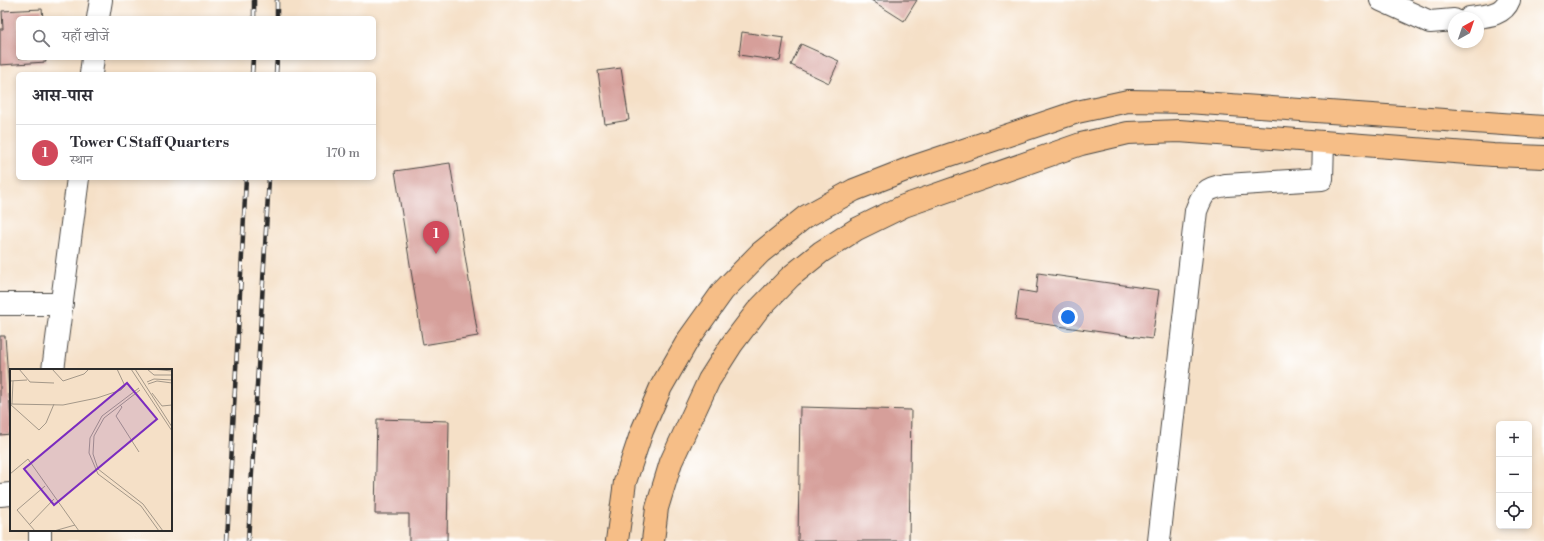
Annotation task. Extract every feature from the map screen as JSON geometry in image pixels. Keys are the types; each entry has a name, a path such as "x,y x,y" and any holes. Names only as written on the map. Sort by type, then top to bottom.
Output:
{"main road":[{"path":"617,541 625,482 642,431 661,388 688,340 722,291 760,253 805,217 854,190 913,167 1077,112 1128,101 1187,102 1544,127"},
{"path":"652,541 658,508 671,462 709,380 732,344 757,311 790,277 821,252 857,229 911,204 1081,144 1128,133 1179,131 1493,155 1544,157"}],"street":[{"path":"98,16 101,0"},
{"path":"1381,0 1430,22 1448,20"},
{"path":"1484,16 1495,15 1508,3 1509,0"},
{"path":"91,72 93,60"},
{"path":"1159,541 1196,212 1202,197 1212,187 1322,179 1323,142"},
{"path":"53,369 78,180"},
{"path":"0,304 62,304"},
{"path":"0,495 10,494"}],"building":[{"path":"871,0 917,0 904,21"},
{"path":"42,9 43,16 16,16 16,60 46,60 46,62 0,65 0,29 3,29 2,11"},
{"path":"742,32 784,38 780,61 739,55"},
{"path":"801,44 839,61 829,83 791,65"},
{"path":"621,68 629,120 605,124 598,71"},
{"path":"450,163 478,336 423,345 395,171"},
{"path":"1038,273 1159,290 1152,339 1015,320 1019,290 1036,293"},
{"path":"0,336 5,336 10,407 10,434 0,435"},
{"path":"800,407 911,410 909,541 798,541"},
{"path":"377,419 449,421 447,541 409,541 409,514 375,514"}],"railway":[{"path":"254,0 254,16"},
{"path":"277,0 277,16"},
{"path":"252,72 253,60"},
{"path":"276,72 277,60"},
{"path":"227,541 246,180"},
{"path":"248,541 269,180"}],"place":[{"name":"Tower C Staff Quarters","path":"436,254"}]}
